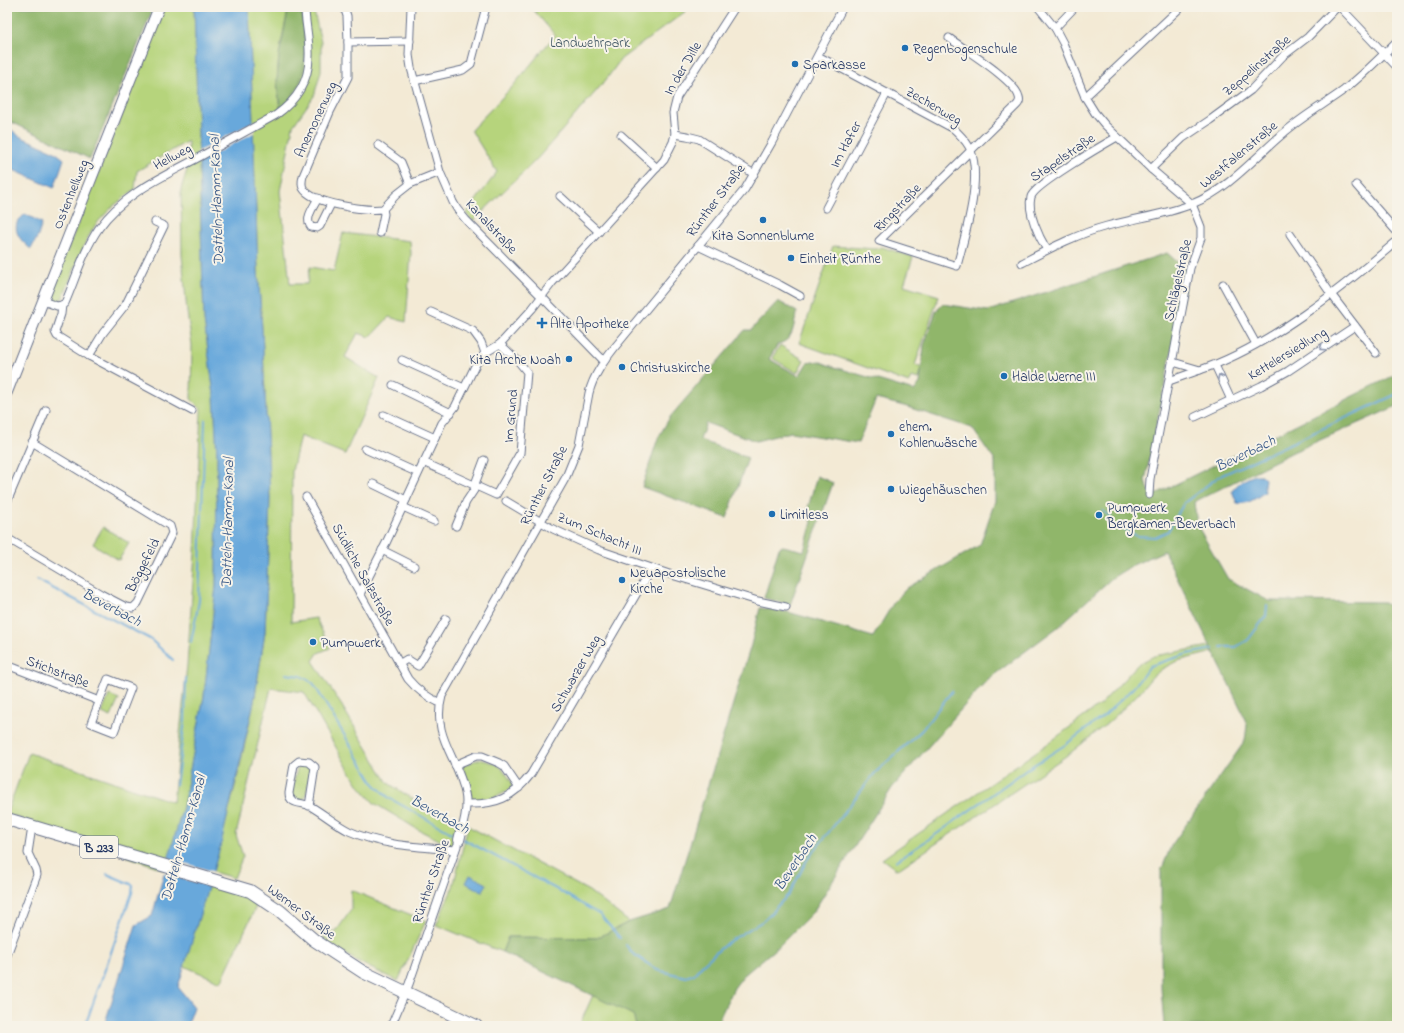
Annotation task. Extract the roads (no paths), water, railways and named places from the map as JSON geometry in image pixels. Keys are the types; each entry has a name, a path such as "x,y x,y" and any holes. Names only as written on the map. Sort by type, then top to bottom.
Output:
{"main road":[{"name":"Ostenhellweg","path":"7,392 159,7"},
{"name":"Werner Straße","path":"7,819 250,890 269,902 314,940 362,972 476,1026"}],"street":[{"name":"Hellweg","path":"89,356 57,336 55,332 62,306 98,229 124,201 140,190 267,120 291,102 300,91 309,67 305,7"},
{"name":"Anemonenweg","path":"344,7 347,16 348,77 330,112 302,182 303,188 307,192 331,204 375,210 383,209"},
{"name":"Kanalstraße","path":"412,7 409,55 414,81 440,172 452,202 461,215 604,361"},
{"path":"414,81 468,68 472,60 486,7"},
{"name":"In der Dille","path":"485,353 500,344 532,309 541,296 657,168 669,151 675,134 674,113 677,97 735,7"},
{"name":"Rünther Straße","path":"391,1026 405,993 464,823 466,804 465,792 442,736 440,703 442,696 566,477 579,445 591,386 604,361 745,189 818,56 843,7"},
{"name":"Schlägelstraße","path":"1038,7 1055,28 1063,43 1085,97 1095,113 1117,137 1151,169 1192,204 1201,227 1200,238 1190,268 1150,479 1149,495"},
{"path":"1055,28 1075,7"},
{"path":"1085,97 1181,7"},
{"name":"Zeppelinstraße","path":"1151,169 1183,138 1251,90 1283,56 1308,37 1337,7"},
{"path":"1340,7 1397,67"},
{"path":"950,38 1001,75 1013,87 1019,96 1020,101 1017,106 971,150"},
{"path":"348,42 410,41"},
{"name":"Westfalenstraße","path":"1022,263 1076,237 1106,226 1170,212 1215,193 1285,131 1344,90 1397,41"},
{"name":"Zechenweg","path":"818,56 954,129 965,141 971,150 975,170 969,216 958,266"},
{"name":"Im Hafer","path":"826,208 887,93"},
{"path":"621,134 657,168"},
{"path":"675,134 699,139 754,174"},
{"name":"Stapelstraße","path":"1047,250 1040,239 1035,224 1031,204 1032,194 1062,171 1117,137"},
{"path":"378,145 401,162 410,184"},
{"name":"Ringstraße","path":"958,266 879,241 971,150"},
{"path":"380,233 384,214 383,209 396,195 410,184 440,172"},
{"path":"1356,185 1397,232"},
{"path":"560,196 599,232"},
{"path":"318,198 308,221 312,227 317,228 320,226 331,204"},
{"path":"155,222 164,226 126,304 103,333 89,356 192,411"},
{"path":"1290,234 1331,294 1376,353"},
{"name":"Kettelersiedlung","path":"1169,381 1214,365 1256,344 1292,322 1365,268 1397,241"},
{"path":"698,246 800,296"},
{"name":"Kettelersiedlung","path":"1223,284 1256,344"},
{"path":"43,301 57,306 62,306"},
{"path":"360,594 442,423 455,407 476,364 485,353 481,342 473,331 431,312"},
{"name":"Kettelersiedlung","path":"1195,417 1261,386 1288,371 1355,326"},
{"name":"Im Grund","path":"423,462 475,484 496,495 520,453 527,372 518,360 500,344"},
{"path":"402,360 464,388"},
{"path":"1173,362 1200,370"},
{"path":"1214,365 1231,400"},
{"path":"393,384 451,413"},
{"path":"7,502 46,410"},
{"path":"384,415 435,438"},
{"name":"Böggefeld","path":"7,538 101,594 126,607 133,608 138,603 171,537 172,529 166,523 32,442"},
{"path":"365,449 418,473"},
{"path":"456,526 466,502 474,490 484,460"},
{"path":"373,484 406,500"},
{"name":"Südliche Salzstraße","path":"306,497 408,679 427,697 440,703"},
{"path":"506,500 542,521"},
{"path":"403,507 434,521"},
{"name":"Zum Schacht III","path":"542,521 553,529 599,550 651,569 758,601 786,607"},
{"path":"382,550 414,566"},
{"name":"Schwarzer Weg","path":"466,804 483,804 503,799 519,788 531,774 651,569"},
{"path":"399,664 407,659 418,666 446,619"},
{"name":"Stichstraße","path":"7,665 99,701"},
{"name":"Stichstraße","path":"108,679 131,688 114,732 91,723 99,701 108,679"},
{"path":"455,765 476,756 482,756 504,766 519,788"},
{"path":"309,806 315,767 309,762 299,761 294,765 288,796 294,802 309,806 351,832 373,839 395,845 455,850"},
{"path":"7,955 37,875 28,854 32,827"}],"water":[{"name":"Datteln-Hamm-Kanal","path":"194,7 249,7 258,270 270,498 265,632 254,702 220,848 178,987 194,1007 187,1026 104,1026 136,925 152,916 183,807 204,696 216,586 217,456 214,395 204,320"},
{"path":"7,126 19,136 55,152 64,159 54,188 7,168"},
{"path":"25,214 42,223 38,236 31,249 19,237 16,229 18,221"},
{"path":"1255,475 1261,475 1265,479 1265,492 1248,502 1237,503 1232,491 1242,482"},
{"path":"470,875 487,884 482,892 466,883"}],"waterway":[{"name":"Beverbach","path":"1119,526 1137,536 1155,537 1168,531 1184,503 1218,477 1397,394"},
{"path":"191,642 199,601 205,420"},
{"name":"Beverbach","path":"1103,511 1111,517"},
{"name":"Beverbach","path":"37,580 150,639 173,660"},
{"path":"1221,647 1236,647 1248,640 1266,616 1267,606"},
{"path":"896,861 1029,768 1065,745 1105,715 1133,688 1150,666 1187,654 1213,649"},
{"name":"Beverbach","path":"286,674 301,676 313,683 374,784 389,798 457,836"},
{"path":"176,785 185,720 186,678"},
{"name":"Beverbach","path":"626,945 632,953 657,970 686,977 694,974 728,942 763,921 789,894 807,860 875,773 922,730 952,691"},
{"name":"Beverbach","path":"463,839 567,895 600,915 620,938"},
{"path":"85,1026 132,893 133,885 107,874"}],"place":[{"name":"Regenbogenschule","path":"905,48"},
{"name":"Sparkasse","path":"795,64"},
{"name":"Kita Sonnenblume","path":"763,220"},
{"name":"Einheit Rünthe","path":"791,258"},
{"name":"Alte Apotheke","path":"542,323"},
{"name":"Kita Arche Noah","path":"569,359"},
{"name":"Christuskirche","path":"622,367"},
{"name":"Halde Werne III","path":"1004,376"},
{"name":"ehem. Kohlenwäsche","path":"891,434"},
{"name":"Wiegehäuschen","path":"891,489"},
{"name":"Limitless","path":"772,514"},
{"name":"Pumpwerk Bergkamen-Beverbach","path":"1099,515"},
{"name":"Neuapostolische Kirche","path":"622,580"},
{"name":"Pumpwerk","path":"313,642"}],"park label":[{"name":"Landwehrpark","path":"590,42"}]}
